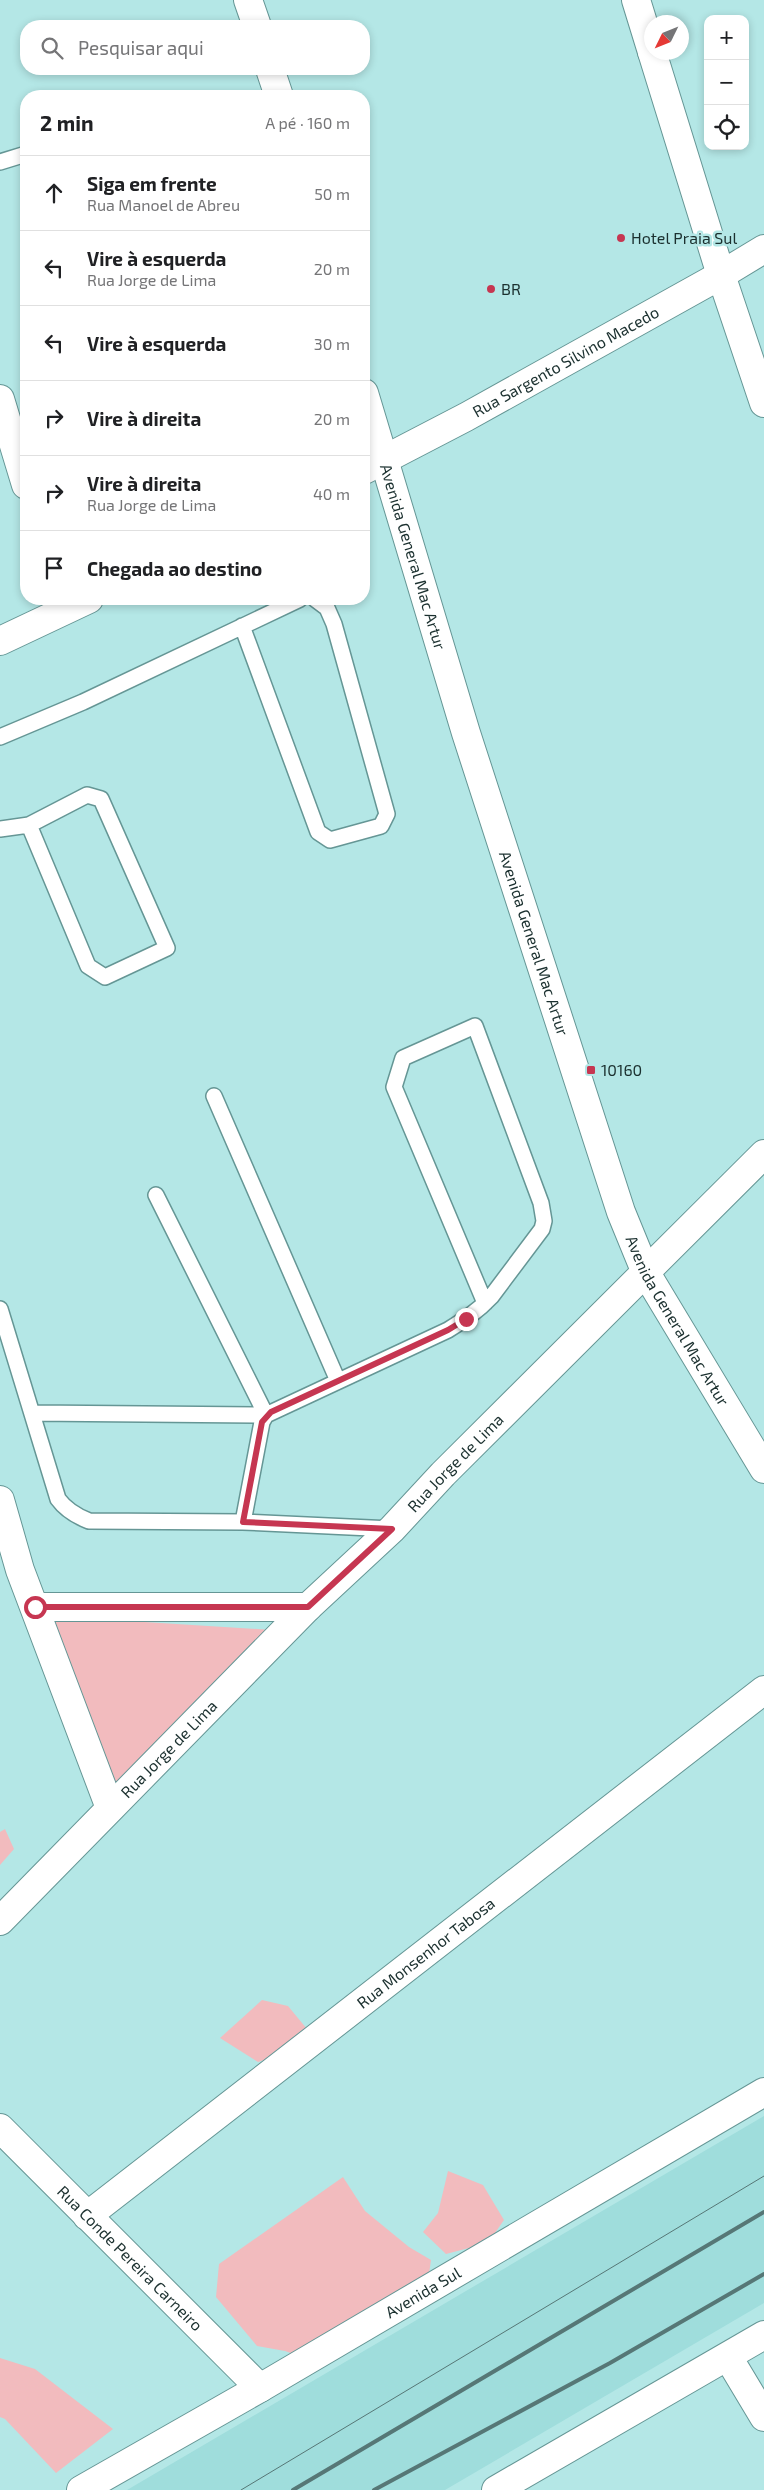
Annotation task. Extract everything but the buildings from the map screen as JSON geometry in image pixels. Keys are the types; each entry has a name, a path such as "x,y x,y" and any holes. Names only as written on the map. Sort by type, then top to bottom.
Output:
{"street":[{"path":"248,0 254,20"},
{"path":"636,0 644,26"},
{"path":"654,60 721,275 764,403"},
{"path":"272,75 277,90"},
{"name":"Rua Sargento Silvino Macedo","path":"374,466 721,275 764,249"},
{"path":"0,399 20,465"},
{"name":"Avenida General Mac Artur","path":"370,437 374,466 466,733 589,1118 621,1212 646,1273 764,1469"},
{"path":"0,641 62,605"},
{"name":"Rua Jorge de Lima","path":"0,1921 308,1607 392,1529 443,1474 764,1154"},
{"path":"0,1500 10,1570 35,1607 110,1808"},
{"path":"35,1607 308,1607"},
{"name":"Rua Monsenhor Tabosa","path":"87,2216 764,1690"},
{"name":"Avenida Sul","path":"82,2490 260,2388 764,2092"},
{"name":"Rua Conde Pereira Carneiro","path":"0,2128 260,2388"},
{"path":"496,2490 764,2335"},
{"path":"728,2357 764,2417"}],"lane":[{"path":"0,162 20,156"},
{"path":"0,737 83,702 287,605"},
{"path":"242,626 318,832 330,840 381,826 387,814 337,634 327,608 323,605"},
{"path":"0,829 29,825 87,795 101,799 167,948 105,977 88,966 29,825"},
{"path":"32,1413 266,1415 448,1330 466,1319 485,1303 538,1236 544,1221 541,1203 475,1026 403,1058 394,1087 485,1303"},
{"path":"214,1096 338,1381"},
{"path":"156,1195 266,1415"},
{"path":"0,1309 58,1499 65,1508 81,1518 89,1521 243,1522 392,1529"},
{"path":"243,1522 262,1422 266,1415"}],"shaded area":[{"path":"49,1616 272,1630 115,1788"},
{"path":"5,1829 14,1849 0,1865 0,1832"},
{"path":"262,2000 288,2006 307,2029 281,2055 258,2062 220,2038"},
{"path":"764,2116 764,2303 445,2490 127,2490"},
{"path":"448,2171 483,2185 504,2220 488,2243 446,2254 423,2232 438,2213"},
{"path":"343,2177 365,2211 409,2247 431,2260 428,2281 302,2357 285,2351 257,2346 216,2297 219,2264"},
{"path":"0,2358 35,2369 113,2429 56,2473 5,2419 0,2417"}],"tram line":[{"path":"241,2490 764,2176"}],"railway":[{"path":"293,2490 764,2212"},
{"path":"374,2490 610,2363 764,2274"}],"place":[{"name":"Hotel Praia Sul","path":"621,238"},
{"name":"BR","path":"491,289"},
{"name":"10160","path":"591,1070"}],"route":[{"path":"35,1607 308,1607 392,1529 243,1522 262,1422 266,1415 271,1412 448,1330 466,1319"}]}
